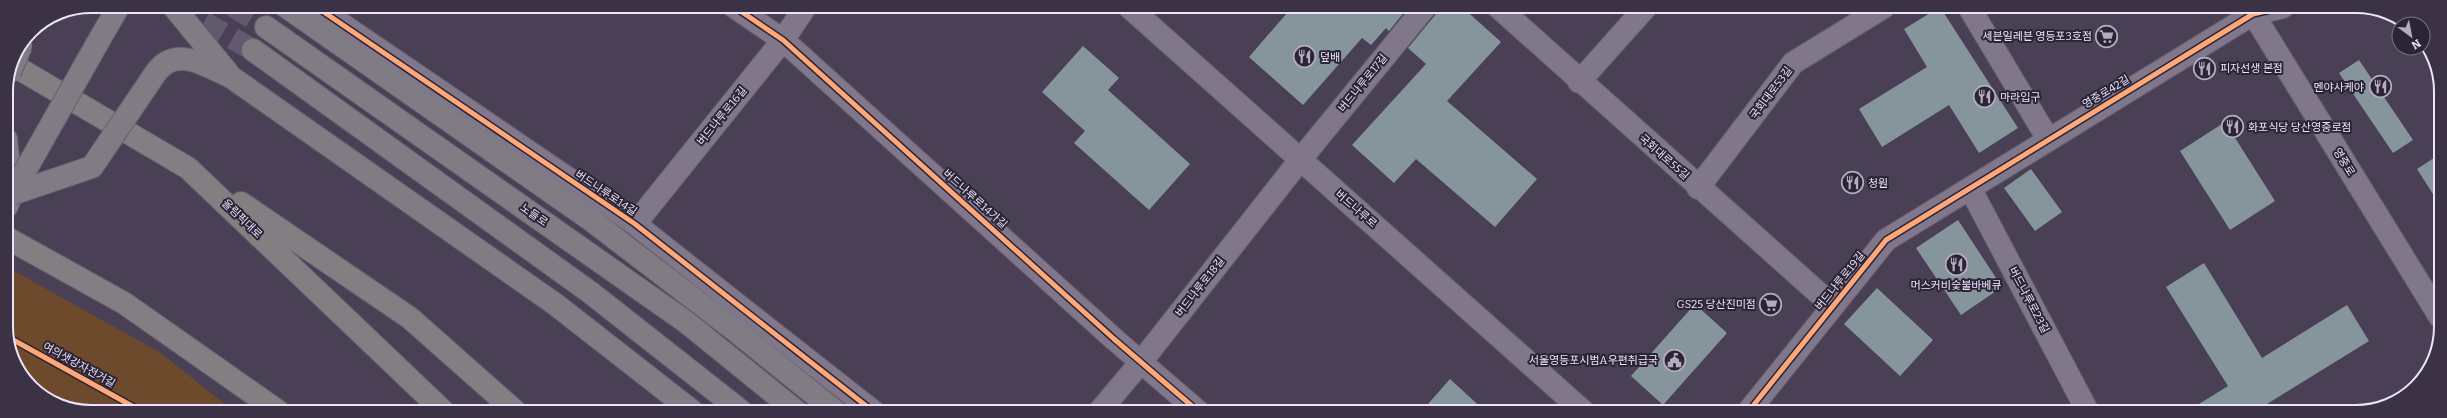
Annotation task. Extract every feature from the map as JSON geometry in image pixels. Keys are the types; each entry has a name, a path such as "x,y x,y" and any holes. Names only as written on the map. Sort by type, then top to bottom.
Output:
{"highway":[{"name":"올림픽대로","path":"17,68 188,168 437,405"},
{"path":"188,168 410,318 508,405"},
{"path":"13,241 124,303 269,405"}],"main road":[{"path":"13,195 115,13"},
{"path":"180,13 231,77"},
{"path":"295,13 591,220 732,328 826,405"},
{"name":"노들로","path":"266,27 686,322 787,405"},
{"path":"253,50 591,293 732,405"},
{"path":"13,199 92,166 161,64 177,57 199,62 231,77 555,304 684,405"}],"street":[{"name":"버드나루로14길","path":"325,13 635,224 865,405"},
{"name":"버드나루로14가길","path":"743,13 783,40 1141,362 1191,405"},
{"name":"버드나루로16길","path":"635,224 783,40 801,13"},
{"name":"버드나루로","path":"1136,13 1576,405"},
{"name":"버드나루로17길","path":"1300,160 1420,13"},
{"name":"국회대로55길","path":"1505,13 1579,82 1833,306"},
{"path":"1579,82 1640,13"},
{"name":"국회대로53길","path":"1698,188 1793,63 1874,13"},
{"path":"1973,13 2048,140"},
{"name":"영중로42길","path":"1970,188 2246,13"},
{"name":"영중로","path":"2253,13 2434,307"},
{"name":"버드나루로18길","path":"1105,405 1141,362 1300,160"},
{"name":"버드나루로19길","path":"1754,405 1886,240 1970,188"},
{"name":"버드나루로23길","path":"1970,188 2084,405"}],"shaded area":[{"path":"13,270 159,352 226,405 91,405 66,401 48,392 32,378 17,352 13,332"}],"building":[{"path":"1287,13 1403,13 1389,31 1386,28 1371,45 1362,38 1303,105 1249,57"},
{"path":"1469,13 1501,42 1447,101 1537,179 1495,227 1416,159 1394,183 1352,145 1426,64 1408,48 1436,14"},
{"path":"1930,13 1944,13 2018,128 1979,153 1949,105 1882,147 1859,109 1927,67 1904,29"},
{"path":"1083,46 1119,78 1108,90 1190,164 1149,210 1074,143 1085,131 1042,92"},
{"path":"2359,60 2413,140 2393,153 2339,73"},
{"path":"2225,122 2275,201 2230,230 2180,151"},
{"path":"2434,158 2434,196 2417,169"},
{"path":"2031,169 2062,212 2035,231 2004,188"},
{"path":"1958,220 2002,287 1961,315 1916,248"},
{"path":"2204,263 2262,358 2347,305 2369,341 2265,405 2197,405 2228,386 2166,287"},
{"path":"1877,288 1933,340 1900,376 1844,324"},
{"path":"1695,304 1727,333 1663,405 1631,376"},
{"path":"1450,379 1478,405 1427,405"}],"tunnel":[{"path":"187,13 253,50"},
{"path":"244,13 266,27"}],"cycle path":[{"path":"325,13 635,224 865,405"},
{"path":"743,13 783,40 1114,339 1191,405"},
{"path":"1754,405 1886,240 2253,14 2257,13"},
{"name":"여의샛강자전거길","path":"15,341 130,405"}],"place":[{"name":"세븐일레븐 영등포3호점","path":"2107,36"},
{"name":"덮배","path":"1304,57"},
{"name":"피자선생 본점","path":"2204,68"},
{"name":"멘야사케야","path":"2380,87"},
{"name":"마라입구","path":"1984,97"},
{"name":"화포식당 당산영중로점","path":"2233,127"},
{"name":"청원","path":"1852,183"},
{"name":"머스커비숯불바베큐","path":"1956,265"},
{"name":"GS25 당산진미점","path":"1771,304"},
{"name":"서울영등포시범A우편취급국","path":"1674,360"}]}
